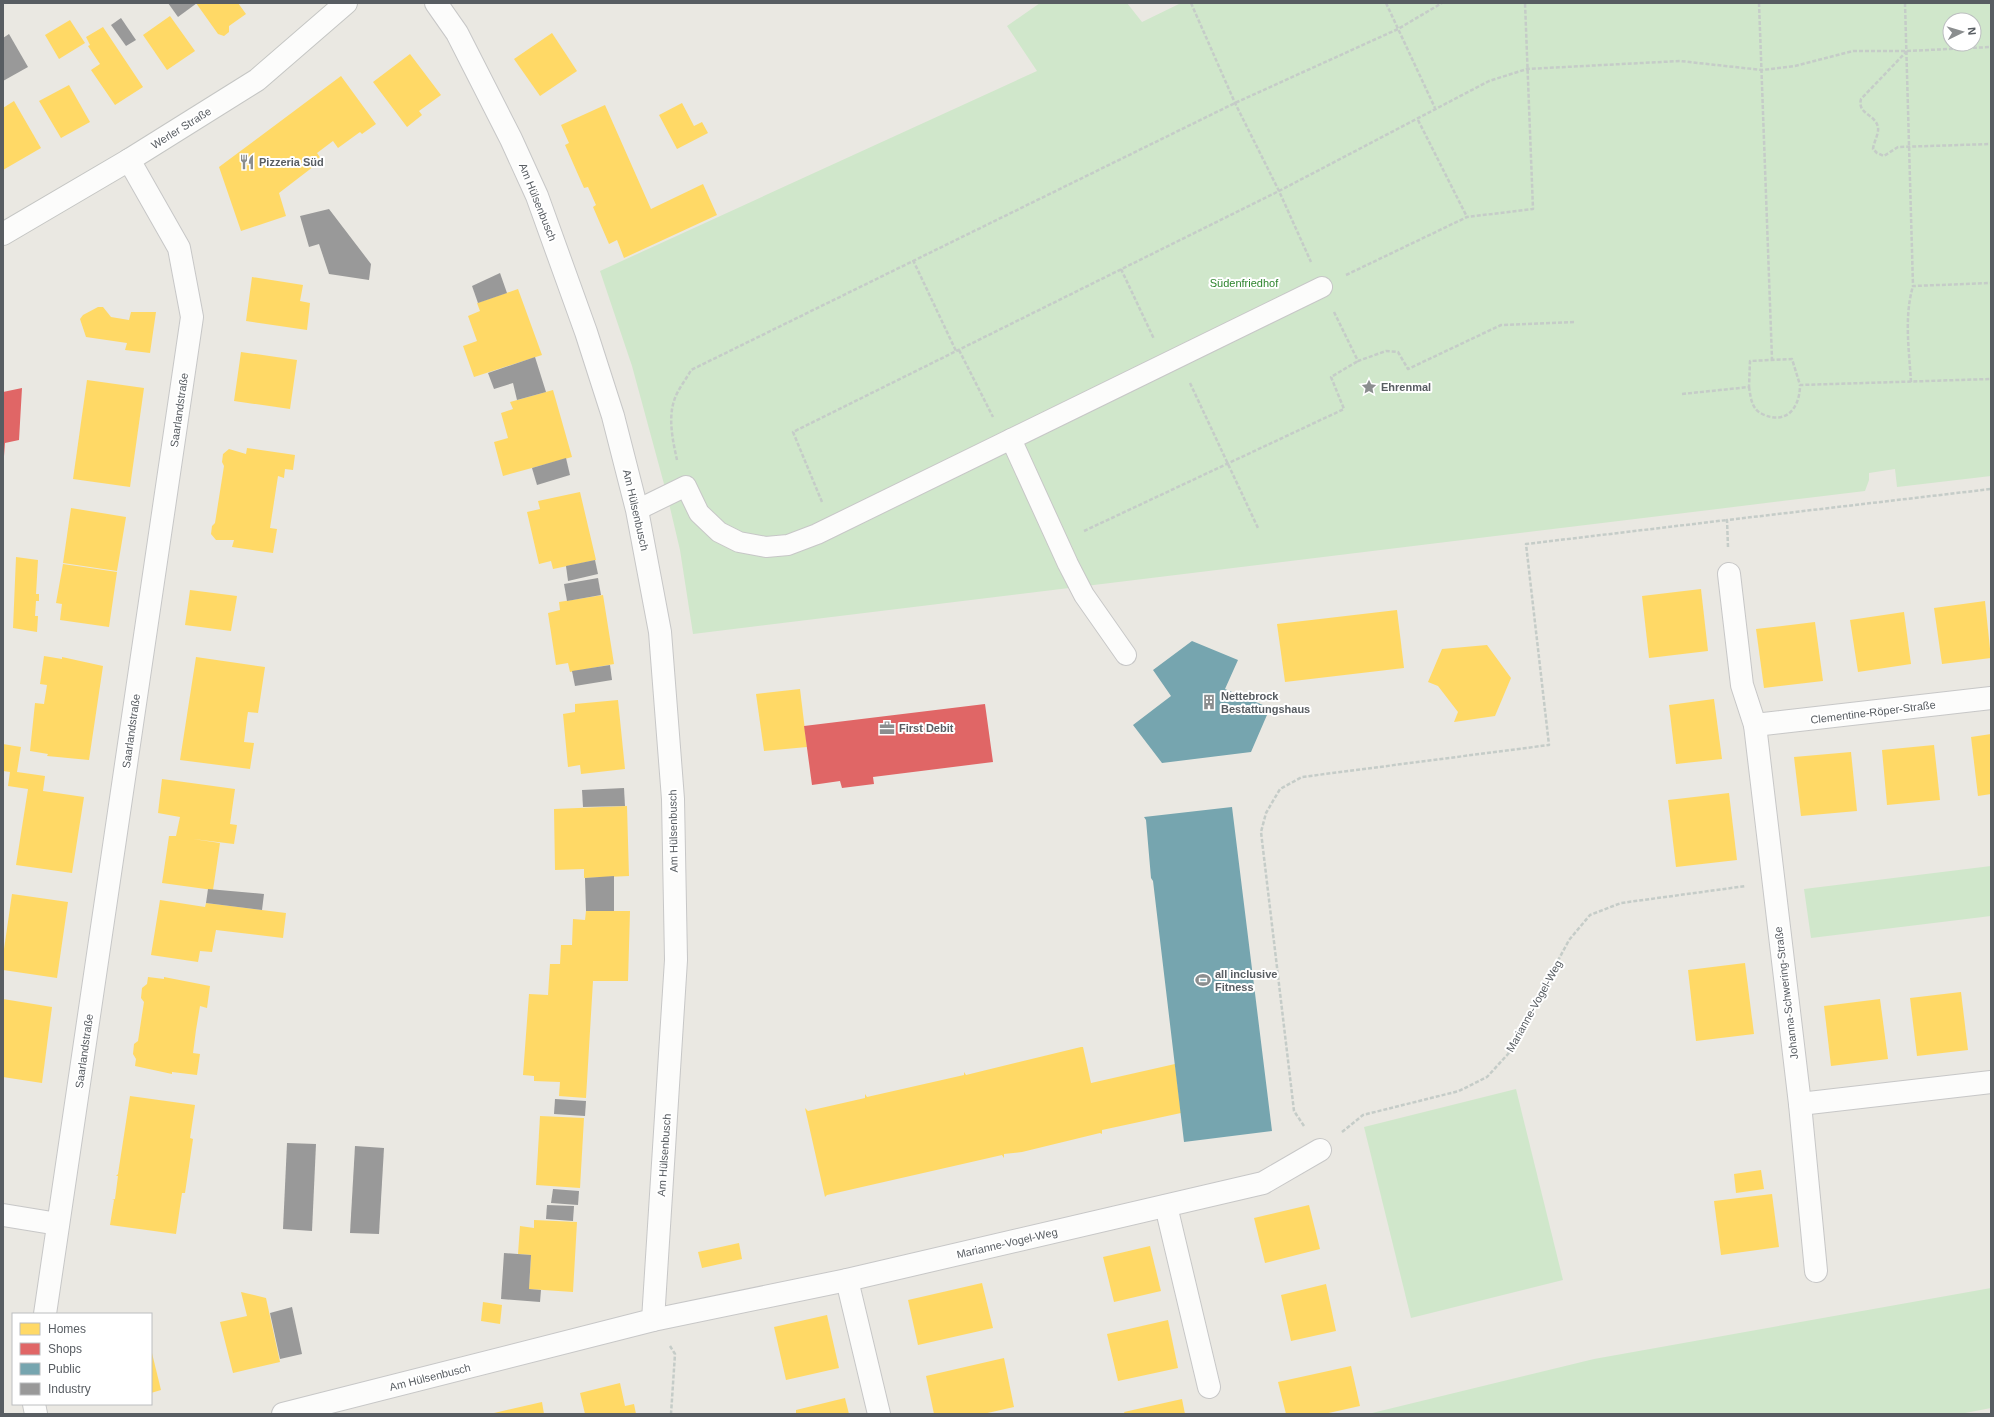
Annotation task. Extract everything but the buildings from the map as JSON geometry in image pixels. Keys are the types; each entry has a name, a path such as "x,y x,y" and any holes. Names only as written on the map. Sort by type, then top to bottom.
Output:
{"street":[{"name":"Werler Straße","path":"3,234 129,160 257,80 346,3"},
{"name":"Am Hülsenbusch","path":"283,1414 653,1320 676,960 673,798 660,632 637,510 613,416 586,332 537,196 484,82 457,33 436,3"},
{"name":"Saarlandstraße","path":"45,1313 192,317 179,248 129,160"},
{"path":"1729,574 1742,685 1755,725 1773,883"},
{"name":"Clementine-Röper-Straße","path":"1755,725 1991,698"},
{"name":"Johanna-Schwering-Straße","path":"1773,883 1800,1104 1816,1271"},
{"path":"1800,1104 1991,1082"},
{"name":"Marianne-Vogel-Weg","path":"653,1320 847,1280 1263,1183 1320,1150"},
{"path":"1166,1206 1209,1387"},
{"path":"3,1215 58,1224"},
{"path":"847,1280 879,1414"}],"lane":[{"path":"637,510 686,486 699,512 719,532 738,542 766,547 788,544 833,526 1322,287"},
{"path":"1008,440 1084,595 1126,655"}],"path":[{"path":"1192,3 1235,103 1358,361"},
{"path":"1386,3 1435,108"},
{"path":"686,486 672,440 672,420 674,401 691,370 912,260 1235,103 1398,29 1442,3"},
{"path":"1322,287 1466,217 1533,210 1525,3"},
{"path":"1759,3 1772,359"},
{"path":"1905,3 1913,286 1908,303 1907,327 1911,382"},
{"path":"833,526 793,432 1278,191 1418,120 1435,108 1489,81 1527,69 1680,61 1762,70 1795,66 1853,51 1907,51 1991,47"},
{"path":"1907,51 1861,99 1859,104 1861,109 1878,125 1878,133 1873,148 1877,153 1884,156 1898,147 1991,144"},
{"path":"1418,120 1466,217"},
{"path":"912,260 957,350 1008,440"},
{"path":"1121,269 1228,464 1258,528"},
{"path":"1913,286 1991,283"},
{"path":"1058,543 1344,409 1331,377 1358,361 1386,351 1398,352 1408,369 1500,325 1576,322"},
{"path":"1772,359 1792,359 1800,385 1797,404 1788,415 1778,418 1765,416 1755,408 1749,387 1750,361 1772,359"},
{"path":"1800,385 1991,379"},
{"path":"1682,394 1749,387"},
{"path":"1320,1150 1294,1111 1261,832 1266,812 1280,789 1302,777 1549,745 1526,544 1991,489"},
{"path":"1727,520 1729,574"},
{"name":"Marianne-Vogel-Weg","path":"1320,1150 1363,1115 1459,1091 1487,1077 1508,1054 1570,940 1590,915 1621,903 1773,883"},
{"path":"653,1320 675,1354 671,1414"}],"green space":[{"name":"Südenfriedhof","path":"1040,3 1127,3 1142,22 1181,3 1991,3 1991,476 1897,487 1895,469 1869,473 1869,480 1865,491 693,634 680,550 667,495 632,366 600,271 1037,71 1007,26"},
{"path":"1991,866 1991,916 1811,938 1804,889"},
{"path":"1516,1089 1563,1280 1411,1318 1364,1127"},
{"path":"1991,1288 1991,1408 1960,1414 1368,1414 1594,1359"}],"place":[{"name":"Pizzeria Süd","path":"247,162"},
{"name":"Ehrenmal","path":"1369,387"},
{"name":"Nettebrock Bestattungshaus","path":"1209,702"},
{"name":"First Debit","path":"887,728"},
{"name":"all inclusive Fitness","path":"1203,980"}]}
